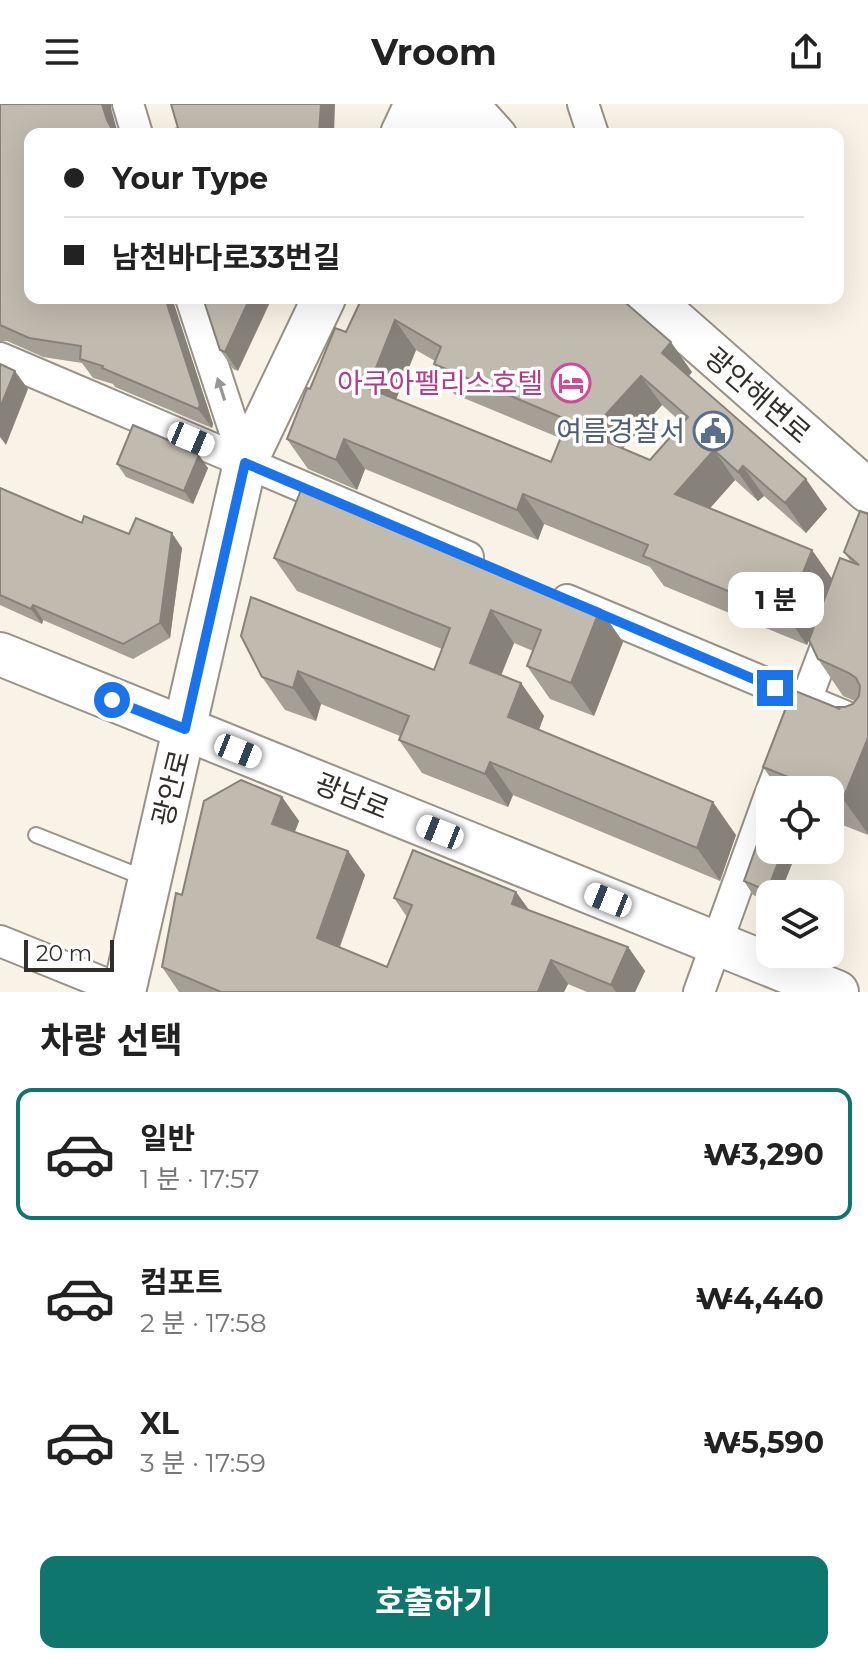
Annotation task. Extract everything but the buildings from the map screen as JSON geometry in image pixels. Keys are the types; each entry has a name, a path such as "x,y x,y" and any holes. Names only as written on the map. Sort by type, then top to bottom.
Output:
{"main road":[{"path":"405,128 416,104"},
{"path":"429,104 456,128"},
{"name":"광안로","path":"125,992 245,463 321,304"},
{"name":"광안해변로","path":"656,304 868,491"},
{"name":"광남로","path":"0,654 837,992"}],"street":[{"path":"128,104 135,128"},
{"path":"474,104 496,128"},
{"path":"583,104 591,128"},
{"path":"193,304 245,463"},
{"path":"0,358 495,569"},
{"path":"540,588 868,726"},
{"path":"777,776 845,597"},
{"path":"699,992 756,834"},
{"path":"0,941 125,992"}],"lane":[{"path":"36,835 149,880"}],"place":[{"name":"아쿠아펠리스호텔","path":"571,383"},
{"name":"여름경찰서","path":"713,431"}],"route":[{"path":"112,700 185,729 245,463 775,688"}]}
